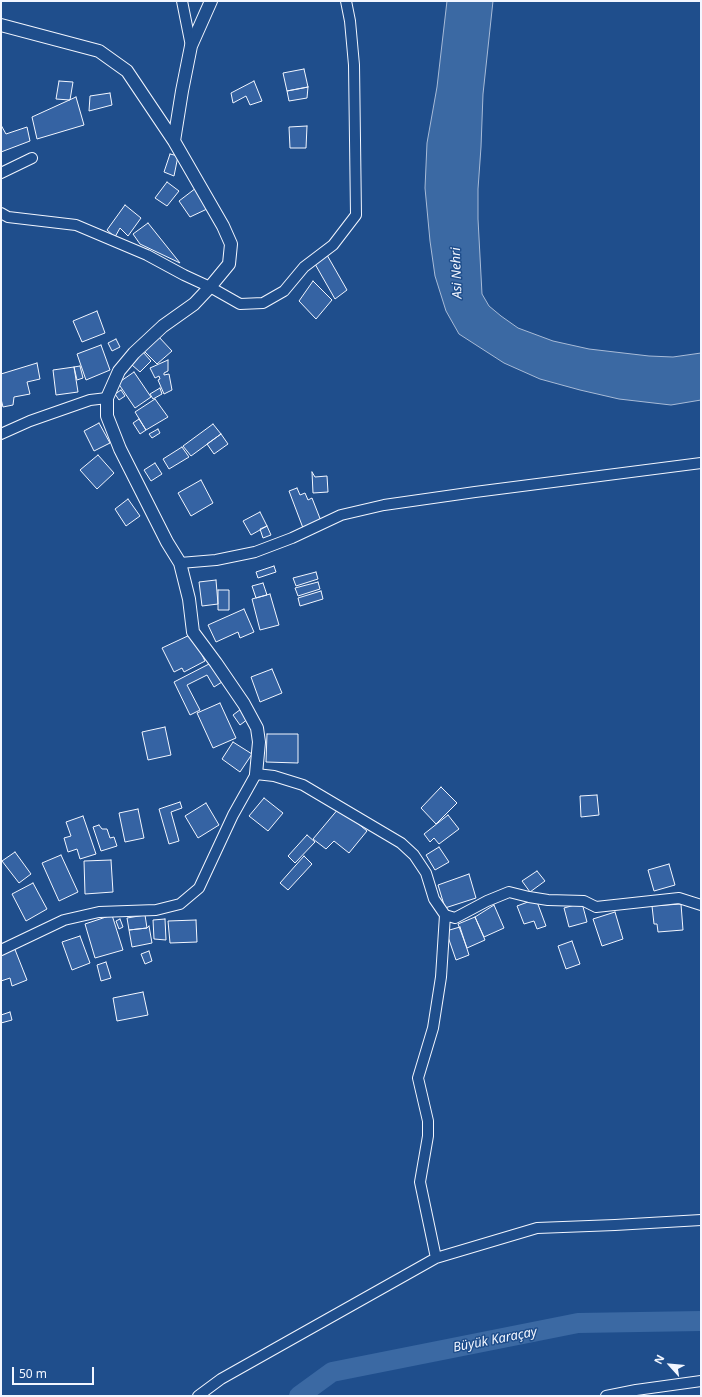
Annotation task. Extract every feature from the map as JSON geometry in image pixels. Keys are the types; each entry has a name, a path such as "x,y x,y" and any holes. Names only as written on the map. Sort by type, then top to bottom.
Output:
{"street":[{"path":"182,1 190,46"},
{"path":"174,141 190,46 211,1"},
{"path":"1,213 8,217 76,225 147,256 210,287 240,304 264,303 284,291 304,267 333,245 356,215 354,65 350,21 346,1"},
{"path":"1,26 99,51 128,71 174,141 223,226 231,244 229,264 210,287 194,304 162,326 134,353 119,371 107,398 107,416 120,449 167,542 180,563 189,599 193,632 216,662 244,704 257,728 259,742 256,774 233,815 199,888 180,904 156,910 99,912 64,920 1,950"},
{"path":"1,173 32,158"},
{"path":"1,434 30,421 90,400 107,398"},
{"path":"180,563 216,560 255,552 292,538 341,515 384,505 701,463"},
{"path":"256,774 274,776 303,785 401,843 414,855 426,873 434,900 445,915 455,918 487,900 509,892 548,900 584,901 596,908 679,898 701,906"},
{"path":"436,1258 420,1182 428,1136 428,1121 418,1078 433,1028 441,977 445,915"},
{"path":"198,1396 221,1379 436,1258 537,1228 701,1220"},
{"path":"606,1396 701,1380"}],"water":[{"name":"Asi Nehri","path":"447,1 493,1 483,94 478,189 482,294 489,306 518,328 553,341 589,349 649,356 673,357 701,353 701,400 671,405 619,399 580,390 540,379 504,363 459,334 446,311 435,276 425,188 427,143 437,87"}],"building":[{"path":"304,69 308,87 287,91 283,73"},
{"path":"59,81 73,82 70,100 56,99"},
{"path":"254,81 262,101 250,105 246,96 233,103 231,93"},
{"path":"308,87 307,98 289,101 287,91"},
{"path":"110,93 112,105 89,111 90,96"},
{"path":"76,97 84,125 37,139 32,117"},
{"path":"1,125 6,134 27,127 30,141 1,152"},
{"path":"307,126 306,148 290,148 289,127"},
{"path":"170,154 178,156 174,176 164,172"},
{"path":"167,182 179,191 167,206 155,198"},
{"path":"196,188 207,209 190,217 179,201"},
{"path":"125,205 141,218 128,236 120,228 115,237 107,230"},
{"path":"148,223 180,263 140,244 133,234"},
{"path":"327,255 347,290 335,299 315,264"},
{"path":"313,281 332,300 316,319 299,301"},
{"path":"97,311 105,333 82,342 73,321"},
{"path":"158,336 172,351 157,364 143,350"},
{"path":"116,339 120,347 112,351 108,343"},
{"path":"101,345 110,370 86,380 77,354"},
{"path":"143,352 151,361 140,372 132,365"},
{"path":"168,360 168,371 164,373 164,375 169,374 172,390 164,394 158,380 160,379 159,376 155,378 150,368"},
{"path":"37,363 40,379 27,382 30,394 14,397 13,405 3,407 1,399 1,374"},
{"path":"80,366 83,378 77,380 74,367"},
{"path":"74,367 78,392 56,395 53,370"},
{"path":"134,372 151,397 135,408 118,383"},
{"path":"160,388 162,394 153,399 150,394"},
{"path":"121,390 125,396 119,400 115,394"},
{"path":"155,399 168,417 146,430 135,412"},
{"path":"139,419 146,430 140,434 133,423"},
{"path":"99,423 110,443 94,451 84,431"},
{"path":"213,424 221,434 191,456 183,446"},
{"path":"158,429 160,433 152,438 149,434"},
{"path":"221,434 228,444 214,454 207,444"},
{"path":"182,447 189,457 169,469 163,459"},
{"path":"98,455 114,473 97,489 80,470"},
{"path":"155,463 162,474 151,481 144,470"},
{"path":"312,472 315,477 327,476 328,492 313,493"},
{"path":"201,480 213,503 191,516 178,493"},
{"path":"297,488 300,495 305,493 308,500 312,498 321,521 303,528 289,491"},
{"path":"128,499 140,516 126,526 115,509"},
{"path":"260,512 267,526 251,535 243,521"},
{"path":"267,526 271,535 263,538 260,529"},
{"path":"274,566 276,572 258,578 256,572"},
{"path":"316,572 318,579 296,586 293,578"},
{"path":"216,580 218,604 202,606 199,582"},
{"path":"318,582 320,589 298,596 295,588"},
{"path":"263,583 267,595 256,598 252,586"},
{"path":"218,590 229,590 229,610 218,610"},
{"path":"321,591 323,599 300,606 298,598"},
{"path":"270,594 279,625 260,630 252,599"},
{"path":"244,609 254,632 240,638 238,632 216,642 208,625"},
{"path":"192,634 205,661 184,672 182,668 174,672 162,648"},
{"path":"211,663 222,682 214,687 207,675 187,685 200,710 190,715 174,682"},
{"path":"272,669 282,693 260,702 251,677"},
{"path":"220,703 236,738 213,748 197,713"},
{"path":"241,709 248,719 240,725 233,715"},
{"path":"165,727 171,755 148,760 142,732"},
{"path":"267,734 298,734 298,763 266,762"},
{"path":"233,742 252,754 240,772 222,759"},
{"path":"441,787 457,803 436,824 421,808"},
{"path":"597,795 599,815 581,817 580,796"},
{"path":"264,798 283,813 268,831 249,816"},
{"path":"180,802 182,808 171,812 179,841 169,844 159,809"},
{"path":"206,803 219,825 198,838 185,816"},
{"path":"339,808 367,831 349,853 334,841 326,849 313,839"},
{"path":"138,809 144,838 125,842 119,813"},
{"path":"448,815 459,829 439,844 434,838 430,842 424,834"},
{"path":"83,816 96,854 80,859 77,849 68,852 64,838 71,836 66,822"},
{"path":"99,825 102,829 107,829 110,838 114,837 117,846 101,851 93,827"},
{"path":"307,835 315,842 295,863 288,856"},
{"path":"439,847 449,862 435,870 426,855"},
{"path":"15,852 31,874 19,883 2,861"},
{"path":"61,855 78,892 59,901 42,863"},
{"path":"304,856 312,864 288,890 280,883"},
{"path":"111,860 113,892 85,894 84,861"},
{"path":"669,864 675,885 654,891 648,870"},
{"path":"537,871 545,881 530,892 522,881"},
{"path":"469,874 476,898 445,908 438,885"},
{"path":"33,883 47,909 26,921 12,894"},
{"path":"536,899 546,926 537,929 534,921 524,924 517,906"},
{"path":"582,903 587,922 569,927 564,908"},
{"path":"681,904 683,930 658,932 657,924 654,924 652,906"},
{"path":"494,905 504,928 484,937 475,917"},
{"path":"615,912 623,939 602,946 593,919"},
{"path":"112,915 123,950 95,958 85,924"},
{"path":"145,915 147,928 129,930 127,918"},
{"path":"475,917 485,940 467,948 458,924"},
{"path":"120,919 123,927 119,929 116,921"},
{"path":"165,919 166,940 154,939 153,920"},
{"path":"196,920 197,942 170,943 168,921"},
{"path":"149,926 152,943 132,947 129,930 147,928"},
{"path":"460,927 469,955 456,960 446,931"},
{"path":"80,936 90,963 72,970 62,942"},
{"path":"572,941 580,964 566,969 558,946"},
{"path":"14,947 27,980 12,986 10,978 1,981 1,952"},
{"path":"149,951 152,961 145,964 141,954"},
{"path":"106,962 111,978 101,981 97,965"},
{"path":"143,992 148,1015 117,1021 113,998"},
{"path":"10,1012 12,1020 1,1023 1,1015"}],"waterway":[{"name":"Büyük Karaçay","path":"299,1396 332,1372 578,1323 701,1321"}]}
